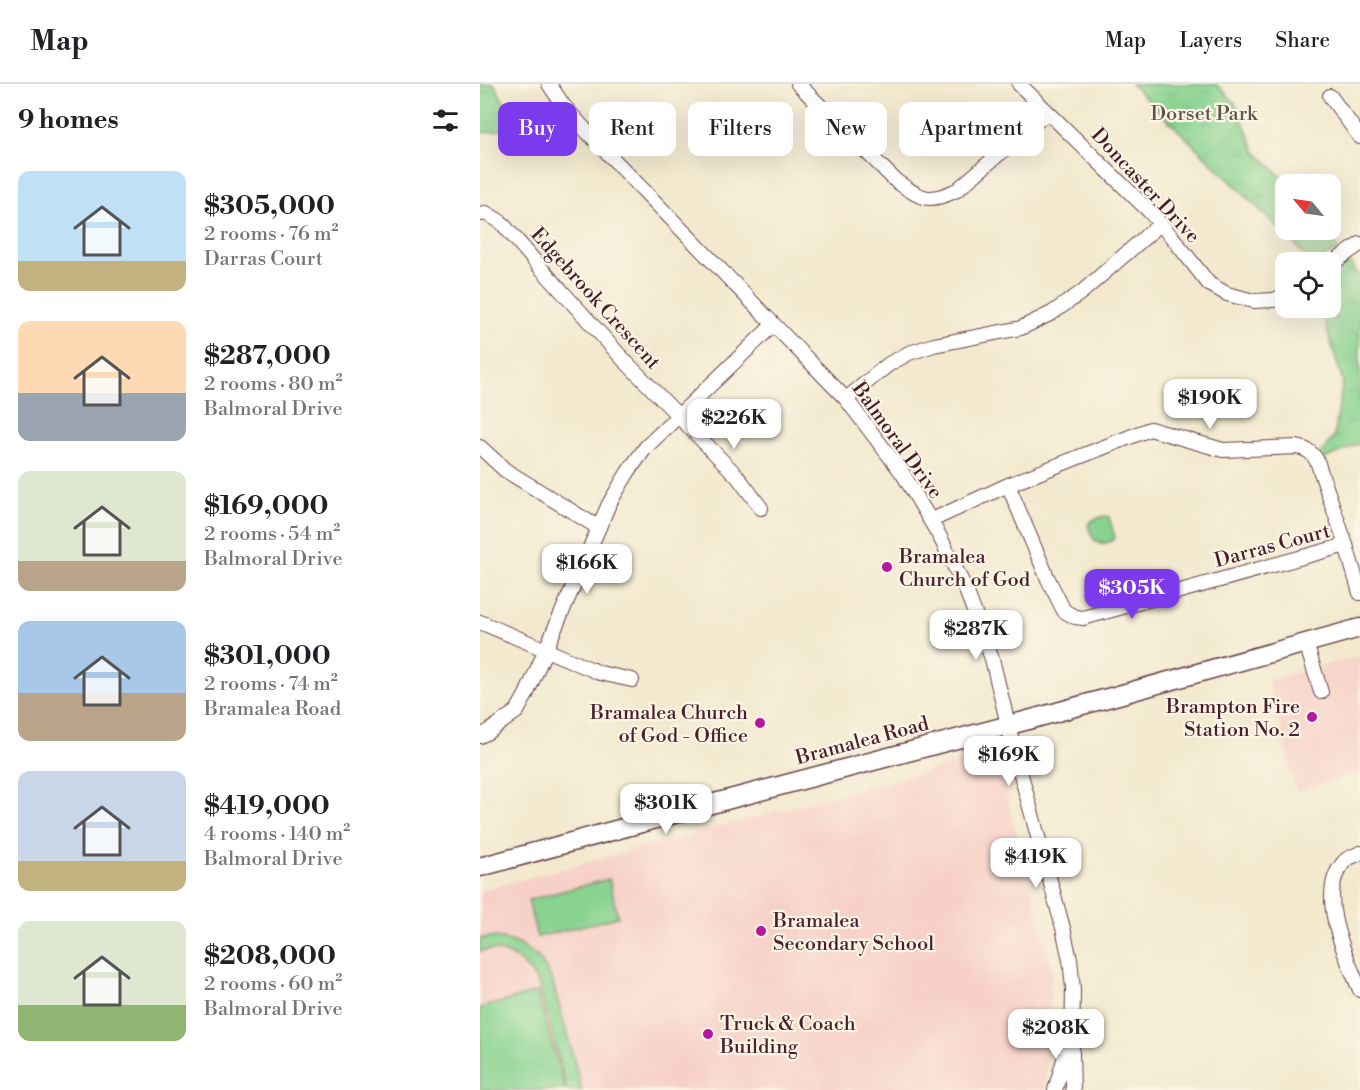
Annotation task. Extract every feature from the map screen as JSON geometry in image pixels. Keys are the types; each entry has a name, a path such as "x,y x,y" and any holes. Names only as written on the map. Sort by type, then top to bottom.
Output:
{"main road":[{"name":"Bramalea Road","path":"480,867 1360,628"}],"street":[{"name":"Balmoral Drive","path":"549,84 563,105 589,134 846,399 903,474 932,520 970,600 992,659 1070,960 1073,988 1074,1090"},
{"path":"798,84 896,181 911,192 925,198 939,198 957,189 1048,112"},
{"name":"Doncaster Drive","path":"1019,84 1149,210 1209,284 1227,294 1254,302 1275,299"},
{"path":"1330,96 1360,137"},
{"name":"Edgebrook Crescent","path":"480,214 486,213 501,222 615,351 737,476 761,508"},
{"path":"846,399 889,364 909,353 934,345 1021,328 1052,313 1082,292 1160,224"},
{"path":"1341,258 1360,244"},
{"path":"480,736 517,711 526,695 609,504 628,472 646,447 773,325"},
{"name":"Darras Court","path":"932,520 1008,485 1150,429 1223,450 1297,447 1313,453 1317,461 1360,593"},
{"path":"480,447 505,470 599,528"},
{"name":"Darras Court","path":"1008,485 1048,579 1064,611 1074,617 1083,618 1346,545"},
{"path":"480,622 600,673 632,680"},
{"path":"1306,643 1321,692"},
{"path":"1360,853 1345,860 1335,874 1331,898 1341,945 1360,990"},
{"path":"1055,1090 1073,1029"}],"shaded area":[{"path":"1360,656 1360,773 1296,791 1268,680"},
{"name":"Bramalea Secondary School","path":"987,755 995,759 1023,854 1052,971 1046,1090 480,1090 480,891"}],"green space":[{"path":"480,84 494,84 504,102 498,102 498,131 480,133"},
{"name":"Dorset Park","path":"1131,84 1216,84 1235,103 1256,152 1279,174 1275,174 1275,224"},
{"name":"Dorset Park","path":"1291,240 1331,240 1339,249 1334,252 1302,252"},
{"path":"1349,262 1360,277 1360,443 1325,459 1321,453 1334,437 1343,381 1323,318 1341,318 1341,268"},
{"path":"1109,517 1115,538 1110,542 1101,543 1094,538 1088,525 1093,520"},
{"path":"609,879 618,917 537,937 528,900"},
{"path":"496,937 519,944 539,958 552,979 582,1090 567,1090 539,985 534,977 522,963 507,954 490,950 480,951 480,938"},
{"path":"537,992 565,1090 480,1090 480,1008"}],"place":[{"name":"Bramalea Church of God","path":"887,567"},
{"name":"Brampton Fire Station No. 2","path":"1312,717"},
{"name":"Bramalea Church of God - Office","path":"760,723"},
{"name":"Bramalea Secondary School","path":"761,931"},
{"name":"Truck & Coach Building","path":"708,1034"}]}
